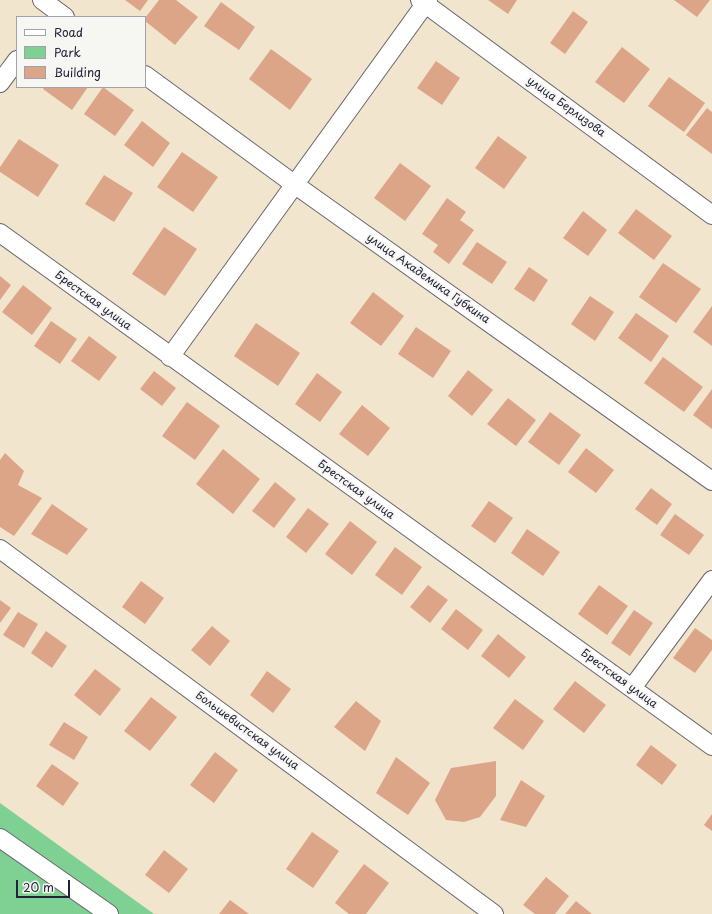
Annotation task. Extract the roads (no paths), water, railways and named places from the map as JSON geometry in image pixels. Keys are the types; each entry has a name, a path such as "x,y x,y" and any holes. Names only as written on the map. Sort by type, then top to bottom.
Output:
{"street":[{"path":"170,357 425,1"},
{"name":"улица Берлизова","path":"425,1 712,215"},
{"path":"0,84 16,61"},
{"name":"улица Академика Губкина","path":"146,76 294,184 712,480"},
{"name":"Брестская улица","path":"0,233 170,357 712,746"},
{"name":"Большевистская улица","path":"0,549 494,914"},
{"path":"632,688 712,580"},
{"path":"3,845 108,914"}]}
